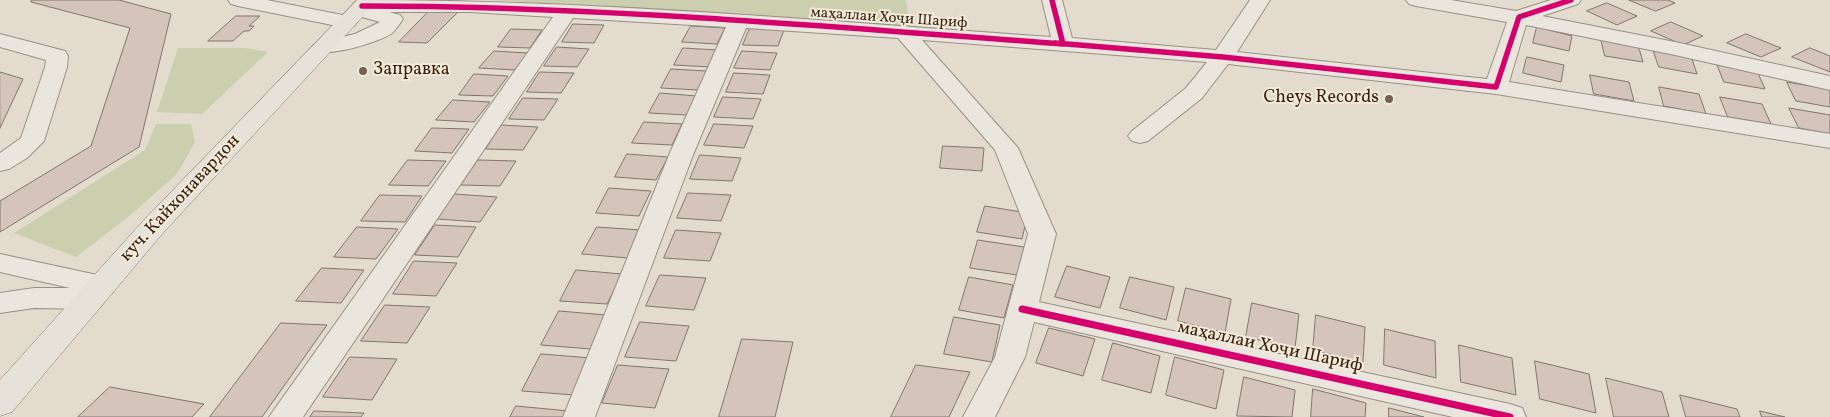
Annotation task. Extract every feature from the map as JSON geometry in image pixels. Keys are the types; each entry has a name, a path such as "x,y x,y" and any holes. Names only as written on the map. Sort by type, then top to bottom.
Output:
{"main road":[{"name":"куч. Кайхонавардон","path":"2,398 153,227 359,10"}],"street":[{"path":"238,0 359,10 384,15 393,19 392,23 380,32 323,47"},
{"path":"1052,0 1059,44"},
{"path":"1140,136 1194,93 1236,40 1260,0"},
{"path":"1416,0 1519,17 1731,59 1830,83"},
{"path":"1519,17 1571,0"},
{"name":"маҳаллаи Хоҷи Шариф","path":"359,10 470,6 904,33 1223,56 1496,86 1830,141"},
{"path":"285,417 567,12"},
{"path":"1496,86 1519,17"},
{"path":"579,417 681,155 738,22"},
{"name":"маҳаллаи Хоҷи Шариф","path":"904,33 1006,148 1042,234 1010,357 979,417"},
{"path":"0,40 57,56 56,67 32,140 18,153 0,164"},
{"path":"0,262 96,292"},
{"path":"0,303 96,292"},
{"name":"маҳаллаи Хоҷи Шариф","path":"1022,309 1510,417"}],"green space":[{"path":"490,0 906,0 910,26"},
{"path":"178,48 245,48 268,52 202,114 157,112"},
{"path":"156,124 191,124 195,142 177,174 127,218 76,257 14,233 145,150"}],"building":[{"path":"32,0 119,0 171,14 139,147 0,232 0,201 91,146 130,28 31,2"},
{"path":"1629,0 1668,0 1675,3 1656,11"},
{"path":"1607,3 1637,16 1617,25 1587,11"},
{"path":"431,9 459,11 427,43 399,42"},
{"path":"236,16 260,16 249,26 254,26 249,31 244,31 233,41 208,41"},
{"path":"1671,22 1703,36 1683,45 1651,31"},
{"path":"573,24 604,25 594,43 562,42"},
{"path":"691,26 725,28 717,44 682,42"},
{"path":"1537,27 1572,36 1569,51 1533,43"},
{"path":"750,28 784,30 778,46 743,45"},
{"path":"511,29 542,30 530,48 498,47"},
{"path":"1746,34 1781,48 1761,57 1727,43"},
{"path":"1601,39 1638,45 1643,62 1605,56"},
{"path":"557,47 589,49 577,67 544,66"},
{"path":"683,48 718,50 710,67 674,65"},
{"path":"1810,48 1830,56 1830,72 1792,57"},
{"path":"1653,49 1691,56 1697,74 1659,67"},
{"path":"494,51 528,53 515,70 479,68"},
{"path":"742,51 777,53 770,70 734,68"},
{"path":"1527,57 1564,65 1561,82 1523,73"},
{"path":"1717,64 1757,71 1765,89 1724,82"},
{"path":"671,69 707,71 698,90 661,88"},
{"path":"0,72 23,79 0,128"},
{"path":"540,72 574,73 561,93 527,92"},
{"path":"734,73 770,75 763,94 726,92"},
{"path":"474,74 508,76 493,96 459,95"},
{"path":"1590,75 1629,82 1634,101 1594,94"},
{"path":"1787,82 1828,89 1830,92 1830,107 1796,101"},
{"path":"1659,87 1699,94 1706,114 1664,106"},
{"path":"660,93 697,96 687,115 649,113"},
{"path":"723,97 761,99 753,119 714,117"},
{"path":"1720,97 1762,104 1771,124 1728,117"},
{"path":"523,98 558,99 544,120 509,119"},
{"path":"453,100 490,102 474,122 436,120"},
{"path":"1789,108 1830,115 1830,134 1799,128"},
{"path":"644,122 682,124 672,145 632,143"},
{"path":"714,124 753,126 744,148 704,145"},
{"path":"501,125 538,127 523,150 486,149"},
{"path":"432,128 469,129 452,153 415,151"},
{"path":"943,146 984,148 982,171 940,168"},
{"path":"627,154 668,157 656,180 615,177"},
{"path":"700,155 741,158 732,181 690,179"},
{"path":"408,160 446,161 428,186 389,185"},
{"path":"478,160 516,161 500,186 461,185"},
{"path":"609,188 651,191 639,216 596,213"},
{"path":"688,193 731,195 721,221 677,218"},
{"path":"455,194 497,197 480,222 437,219"},
{"path":"380,195 422,196 405,222 361,221"},
{"path":"985,206 1028,213 1022,239 977,232"},
{"path":"435,225 476,227 458,257 415,255"},
{"path":"357,227 398,229 376,259 334,257"},
{"path":"597,227 641,230 628,258 582,254"},
{"path":"676,230 721,233 710,261 664,258"},
{"path":"978,240 1024,247 1017,275 970,268"},
{"path":"414,261 457,263 436,296 393,294"},
{"path":"1067,266 1110,277 1100,308 1055,297"},
{"path":"322,268 364,270 341,303 296,301"},
{"path":"576,270 622,274 607,304 560,301"},
{"path":"660,275 706,278 694,310 646,306"},
{"path":"969,277 1013,285 1004,318 959,310"},
{"path":"1130,277 1174,287 1166,320 1120,308"},
{"path":"1186,288 1231,299 1225,333 1178,321"},
{"path":"1252,303 1299,314 1295,348 1246,337"},
{"path":"385,305 430,307 407,343 361,341"},
{"path":"559,311 607,315 591,349 541,345"},
{"path":"1316,315 1365,327 1363,362 1313,350"},
{"path":"954,317 1000,325 992,362 944,354"},
{"path":"640,322 689,326 676,361 625,357"},
{"path":"281,323 327,325 262,417 210,417"},
{"path":"1049,328 1095,339 1083,376 1036,363"},
{"path":"1385,329 1435,341 1436,378 1384,365"},
{"path":"742,339 793,342 775,417 719,417"},
{"path":"1113,343 1160,356 1151,393 1102,380"},
{"path":"1459,345 1512,358 1516,395 1461,382"},
{"path":"541,354 592,358 574,395 522,391"},
{"path":"350,357 397,359 372,400 323,397"},
{"path":"1175,357 1224,370 1216,409 1166,395"},
{"path":"1535,361 1589,374 1596,413 1540,399"},
{"path":"618,365 669,369 655,408 602,403"},
{"path":"916,365 970,372 949,417 891,417"},
{"path":"1244,377 1295,390 1292,417 1237,416"},
{"path":"1606,378 1662,392 1669,417 1614,417"},
{"path":"110,387 204,404 192,417 78,417"},
{"path":"1313,389 1366,403 1365,417 1311,417"},
{"path":"1680,395 1737,409 1740,417 1686,417"},
{"path":"516,406 569,411 566,417 510,417"},
{"path":"1389,408 1424,417 1389,417"},
{"path":"314,411 364,413 361,417 310,417"},
{"path":"1760,411 1785,417 1762,417"}],"cycle path":[{"path":"362,6 470,6 796,25 1063,44 1052,0"},
{"path":"1055,43 1223,57 1496,87 1519,17 1571,0"},
{"path":"1022,309 1510,417"}],"place":[{"name":"Заправка","path":"363,71"},
{"name":"Cheys Records","path":"1389,99"}]}
